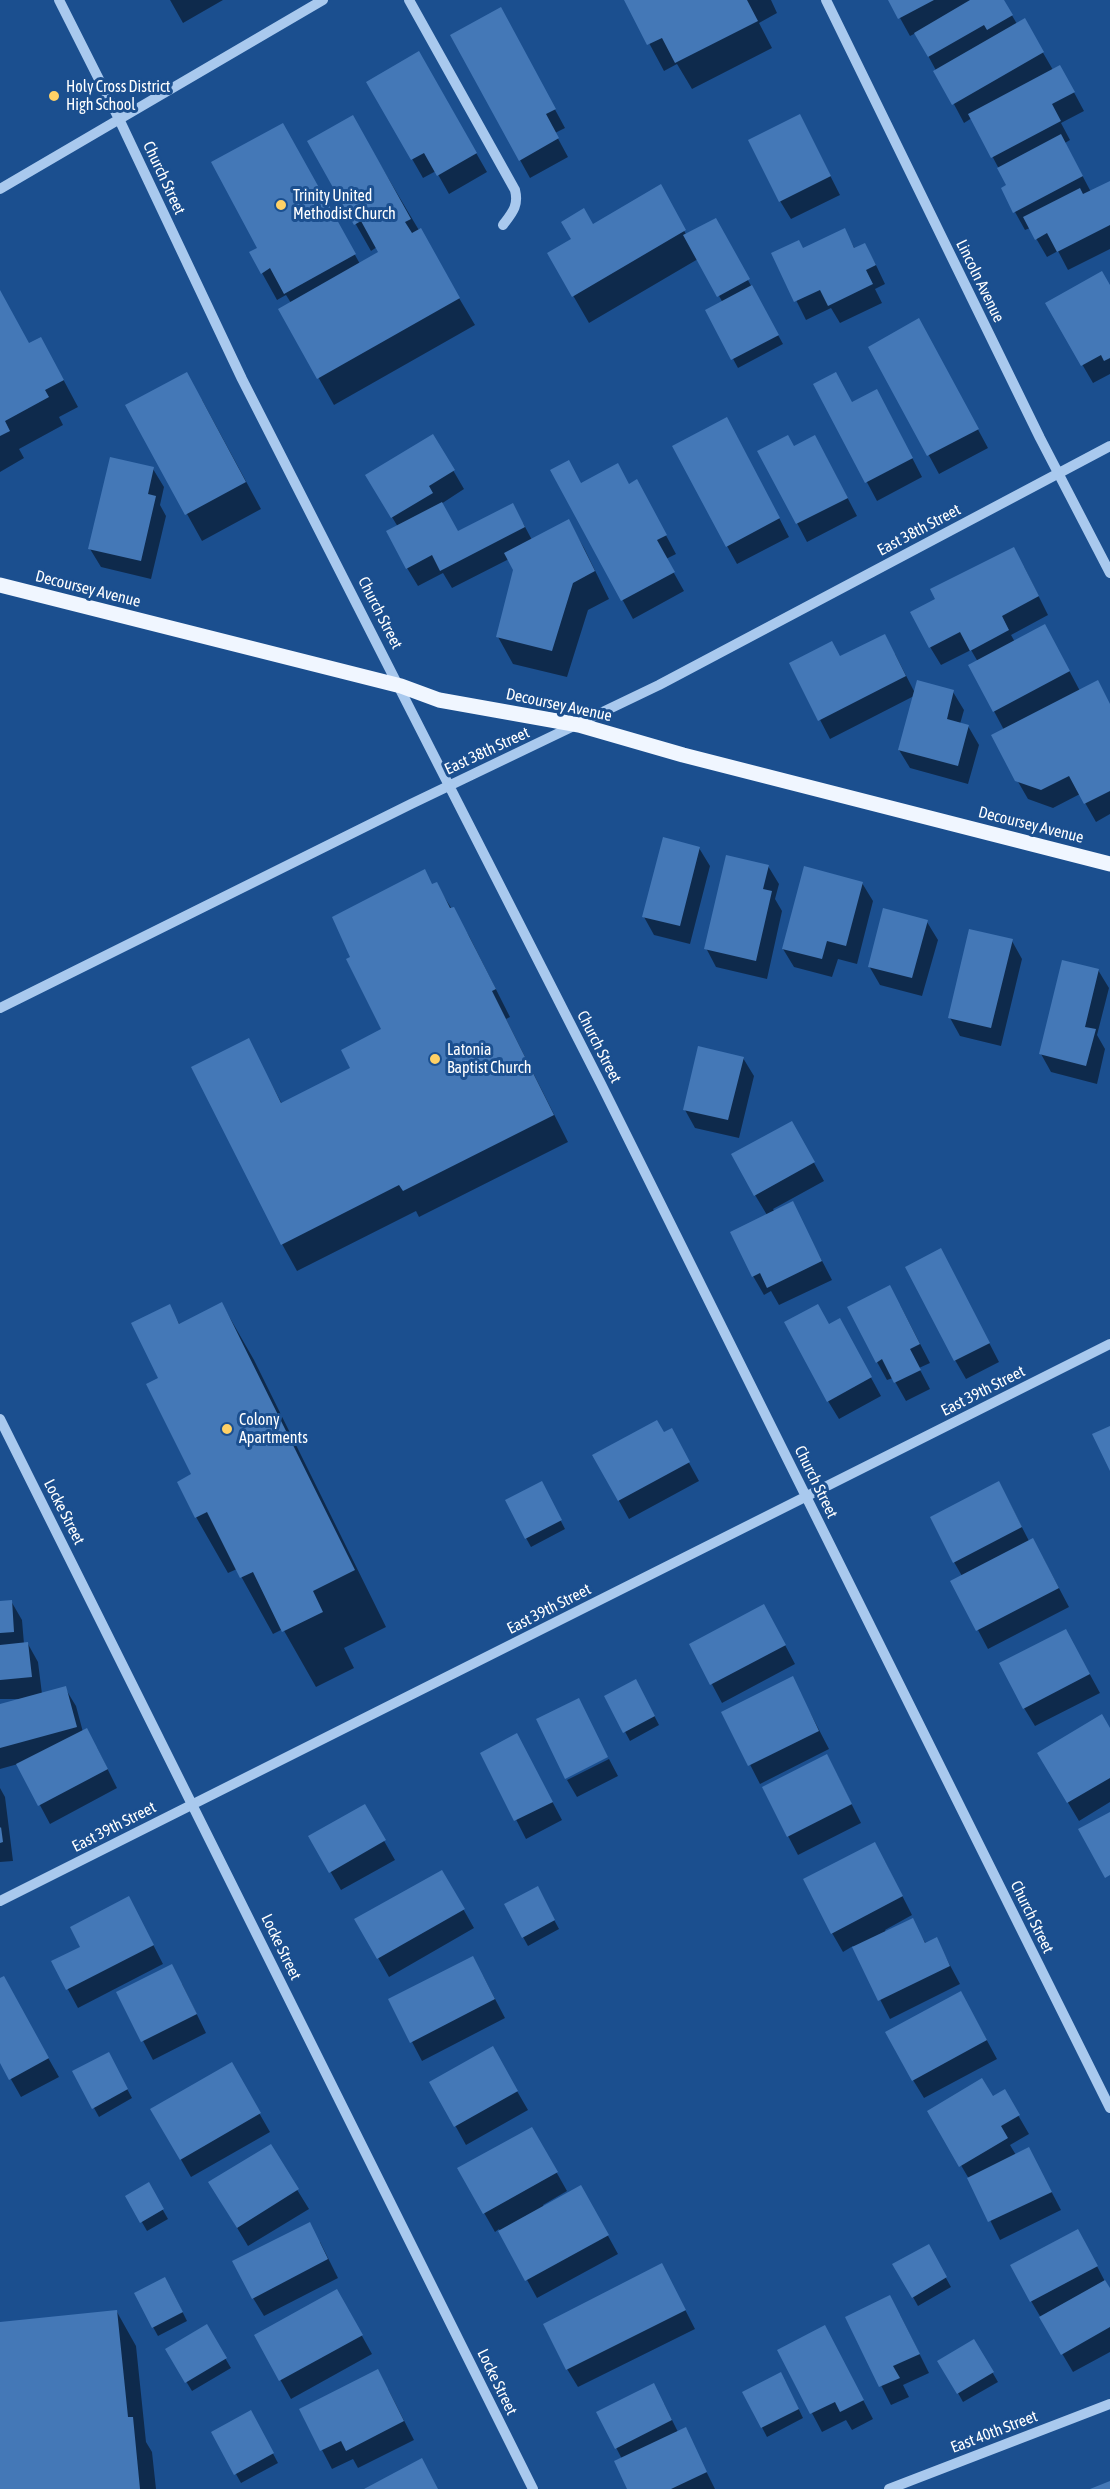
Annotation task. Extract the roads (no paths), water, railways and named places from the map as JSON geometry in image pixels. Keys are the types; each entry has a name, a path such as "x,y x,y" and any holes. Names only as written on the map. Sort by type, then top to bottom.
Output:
{"main road":[{"name":"Decoursey Avenue","path":"0,585 400,686 439,700 579,725 683,755 1110,864"}],"street":[{"name":"Church Street","path":"59,0 119,119 242,379 450,785 1110,2108"},
{"path":"0,189 323,0"},
{"path":"409,0 515,190 518,200 515,210 503,225"},
{"name":"Lincoln Avenue","path":"826,0 1110,573"},
{"name":"East 38th Street","path":"0,1008 450,785 579,725 1110,446"},
{"name":"East 39th Street","path":"0,1901 1110,1344"},
{"name":"Locke Street","path":"0,1419 533,2489"},
{"name":"East 40th Street","path":"889,2489 1110,2404"}],"place":[{"name":"Holy Cross District High School","path":"54,96"},
{"name":"Trinity United Methodist Church","path":"281,205"},
{"name":"Latonia Baptist Church","path":"435,1059"},
{"name":"Colony Apartments","path":"227,1429"}]}
